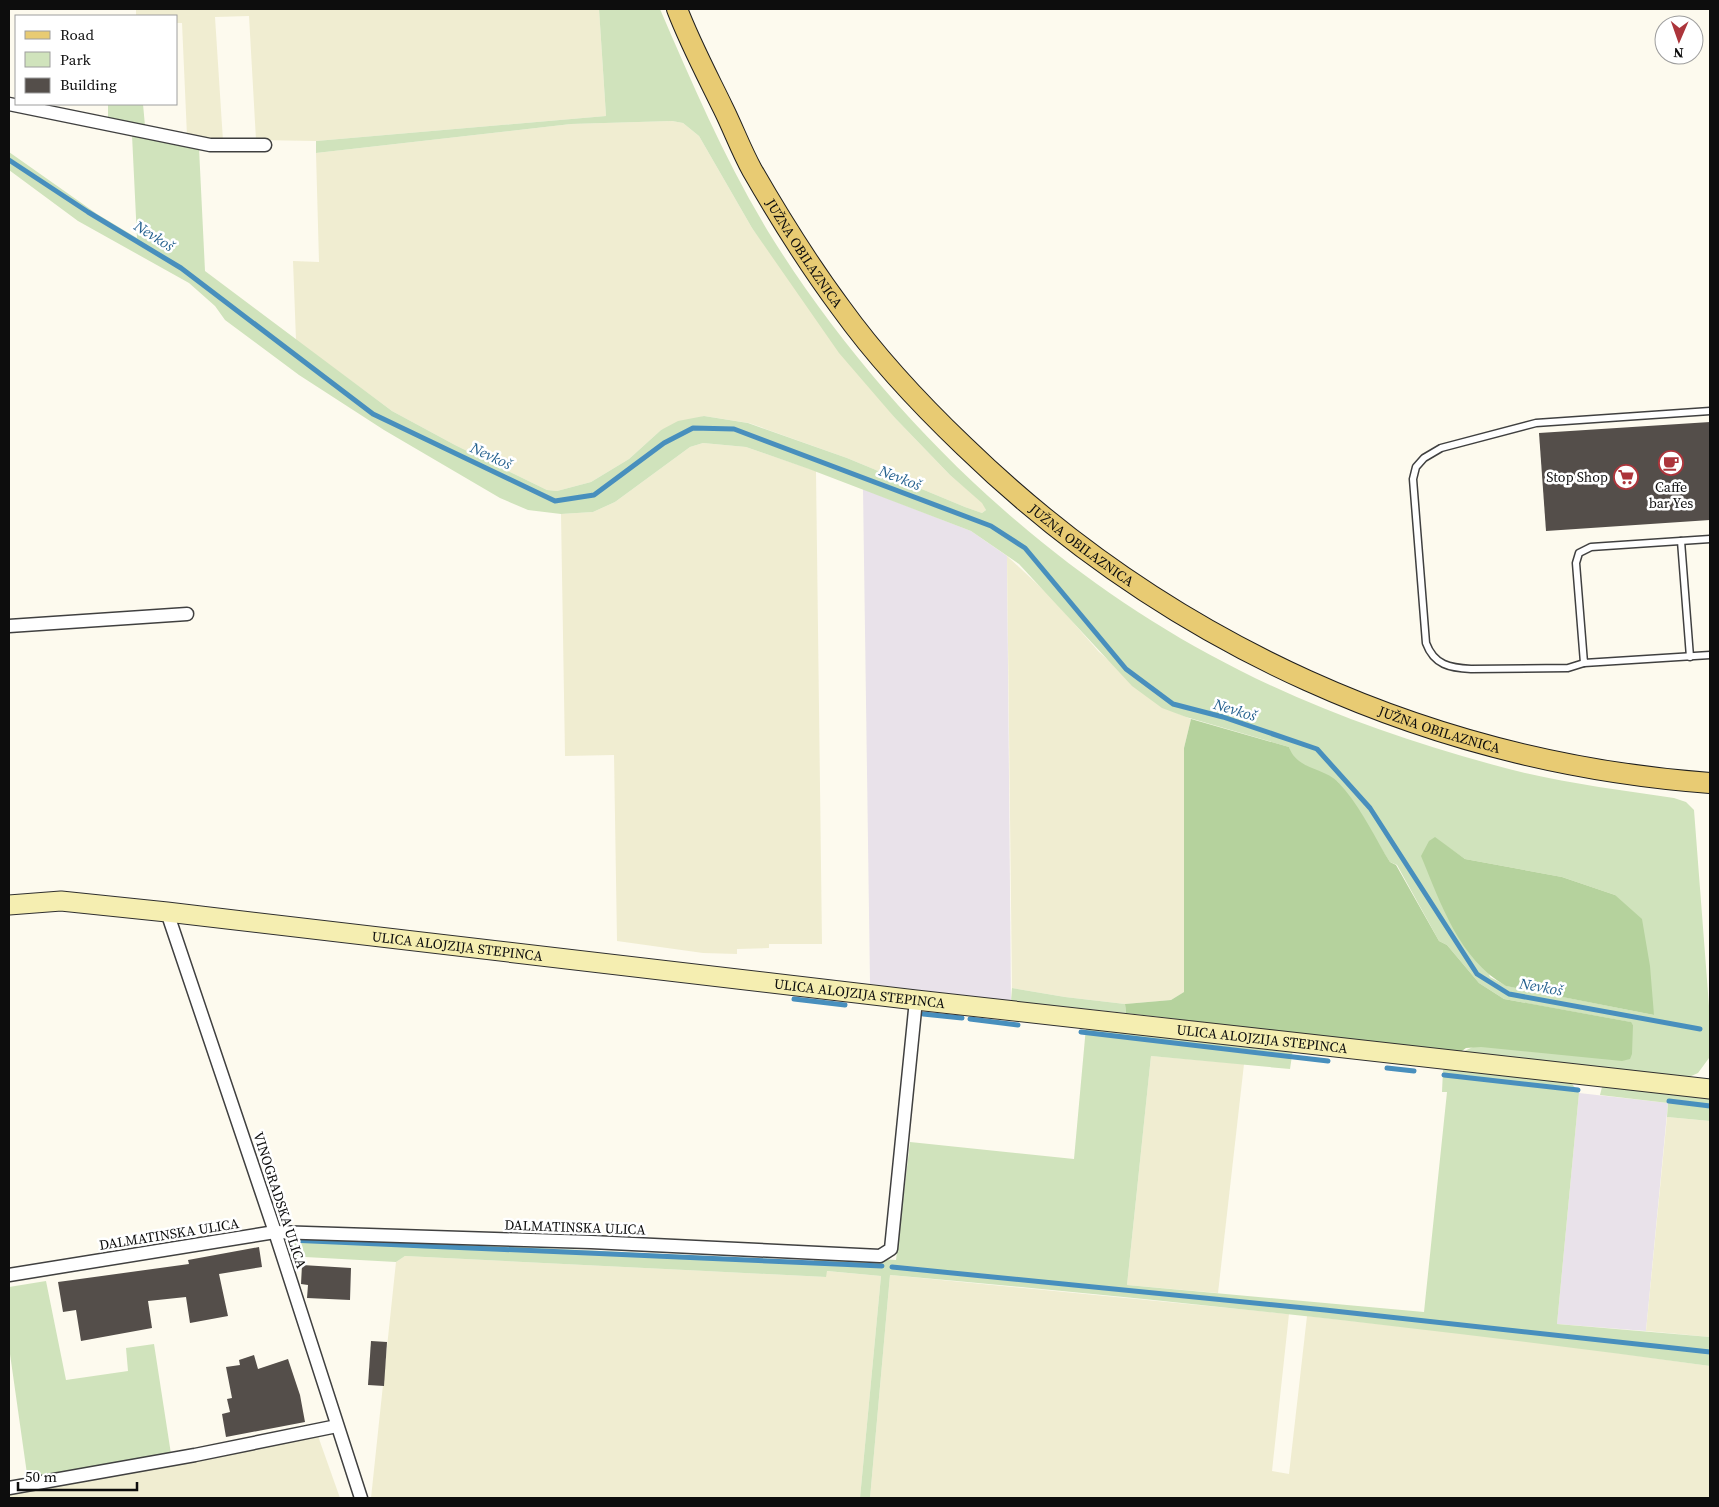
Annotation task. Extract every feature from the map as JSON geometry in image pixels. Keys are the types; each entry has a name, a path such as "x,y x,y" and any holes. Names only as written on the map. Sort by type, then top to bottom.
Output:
{"main road":[{"name":"JUŽNA OBILAZNICA","path":"677,9 688,38 751,168 841,309 894,374 933,416 992,473 1089,553 1135,587 1202,628 1257,657 1352,699 1447,733 1532,757 1642,776 1710,783"},
{"name":"ULICA ALOJZIJA STEPINCA","path":"9,905 61,901 167,912 916,1000 1710,1089"}],"street":[{"path":"9,104 210,145 265,145"},
{"path":"9,626 187,614"},
{"name":"VINOGRADSKA ULICA","path":"167,912 275,1232 361,1498"},
{"name":"DALMATINSKA ULICA","path":"9,1274 275,1232 601,1243 864,1256 886,1254 891,1249 916,1000"},
{"path":"9,1488 196,1455 337,1426"}],"lane":[{"path":"1710,411 1536,423 1441,448 1424,458 1416,467 1413,479 1426,643 1429,653 1436,661 1445,665 1471,669 1568,668 1584,663 1710,655"},
{"path":"1584,663 1576,562 1580,553 1591,547 1710,539"},
{"path":"1681,541 1690,657"}],"shaded area":[{"path":"136,9 599,9 606,116 316,141 256,140 249,16 215,17 223,141 187,136 182,23 178,23 178,15 136,15"},
{"path":"672,121 683,123 699,136 752,228 895,418 950,475 983,503 986,510 982,513 965,507 847,458 749,423 704,416 661,430 629,459 591,482 557,491 547,490 455,445 392,411 296,340 293,261 319,262 316,153 571,124"},
{"path":"703,443 746,447 816,471 822,944 769,944 769,948 737,949 737,954 703,953 617,941 614,755 565,756 561,514 593,512 615,502 690,447"},
{"path":"863,489 971,531 1007,556 1011,1001 870,984"},
{"path":"1007,556 1050,596 1099,652 1162,707 1191,719 1184,748 1184,992 1171,1000 1125,1004 1012,988"},
{"path":"1151,1056 1244,1064 1218,1293 1127,1285"},
{"path":"1579,1093 1668,1103 1646,1331 1557,1324"},
{"path":"1667,1117 1710,1121 1710,1337 1646,1331"},
{"path":"405,1256 826,1277 826,1271 881,1276 860,1498 371,1498 396,1262"},
{"path":"890,1275 1289,1314 1272,1471 1289,1474 1307,1316 1531,1341 1710,1366 1710,1498 870,1498"},
{"path":"318,1436 340,1498 9,1498 9,1492"}],"green space":[{"path":"599,9 660,9 712,127 757,213 818,306 867,369 921,430 978,487 1039,540 1103,588 1170,632 1270,685 1332,712 1396,735 1516,771 1674,798 1686,802 1694,810 1710,1019 1709,1058 1698,1073 1689,1077 1679,1077 1460,1053 1473,1047 1633,1025 1630,1022 1504,999 1479,983 1447,945 1439,941 1397,865 1390,862 1338,782 1298,762 1292,757 1289,747 1186,717 1162,708 1132,686 1019,564 971,531 746,447 703,443 690,447 615,502 593,512 561,514 528,510 500,498 384,430 299,375 225,320 215,306 189,283 78,221 9,170 9,152 97,214 137,238 132,135 199,148 205,271 392,411 455,445 547,490 557,491 591,482 629,459 661,430 678,421 704,416 748,423 847,458 965,507 982,513 986,510 982,503 950,475 895,418 839,353 752,228 699,136 683,123 672,121 571,124 316,153 316,141 606,116","holes":["1435,838 1465,859 1562,877 1615,895 1654,1015 1507,986 1490,977"]},
{"path":"108,105 143,105 145,126 108,121"},
{"path":"1191,719 1289,747 1298,760 1332,777 1352,799 1390,862 1396,865 1439,941 1447,945 1479,983 1504,999 1631,1022 1633,1025 1632,1054 1630,1059 1622,1061 1481,1047 1466,1048 1459,1053 1126,1013 1125,1004 1171,1000 1184,992 1184,748"},
{"path":"1435,837 1465,859 1562,877 1615,895 1642,919 1650,966 1654,1015 1506,986 1490,975 1476,961 1453,929 1421,856 1429,841"},
{"path":"1012,988 1125,1004 1126,1013 1011,1001"},
{"path":"1086,1027 1293,1049 1290,1069 1151,1056 1127,1285 1424,1312 1447,1092 1442,1092 1443,1070 1558,1079 1570,1081 1579,1093 1557,1324 1710,1337 1710,1366 1301,1316 890,1275 870,1498 860,1498 881,1276 827,1271 826,1277 405,1256 396,1262 287,1256 284,1236 814,1261 814,1255 896,1260 910,1142 1074,1159"},
{"path":"1606,1085 1710,1096 1710,1121 1667,1117 1668,1103 1600,1095 1602,1087"},
{"path":"46,1281 66,1380 128,1371 126,1348 154,1344 171,1454 28,1481 9,1347 9,1287"}],"building":[{"name":"Stop Shop","path":"1710,422 1710,520 1546,531 1539,433"},
{"path":"259,1247 262,1267 219,1274 228,1316 190,1323 186,1297 148,1301 152,1328 81,1341 76,1310 63,1312 58,1282 189,1264 188,1260"},
{"path":"302,1265 351,1268 350,1300 307,1298 308,1285 301,1284"},
{"path":"371,1341 387,1342 384,1386 368,1385"},
{"path":"254,1355 258,1369 288,1359 300,1395 305,1422 226,1437 222,1414 230,1412 227,1399 232,1398 226,1367 240,1365 239,1360"}],"waterway":[{"name":"Nevkoš","path":"9,160 88,212 181,268 373,414 555,501 594,495 664,443 693,428 734,429 991,526 1025,548 1126,669 1173,704 1223,717 1317,749 1370,808 1477,974 1509,994 1700,1029"},
{"path":"794,999 845,1005"},
{"path":"923,1014 962,1018"},
{"path":"970,1019 1018,1025"},
{"path":"1081,1032 1328,1061"},
{"path":"1387,1068 1414,1071"},
{"path":"1444,1075 1578,1090"},
{"path":"1669,1101 1710,1106"},
{"path":"289,1240 882,1266"},
{"path":"892,1267 1325,1310 1710,1352"}],"place":[{"name":"Caffe bar Yes","path":"1671,463"},
{"name":"Stop Shop","path":"1626,477"}]}
